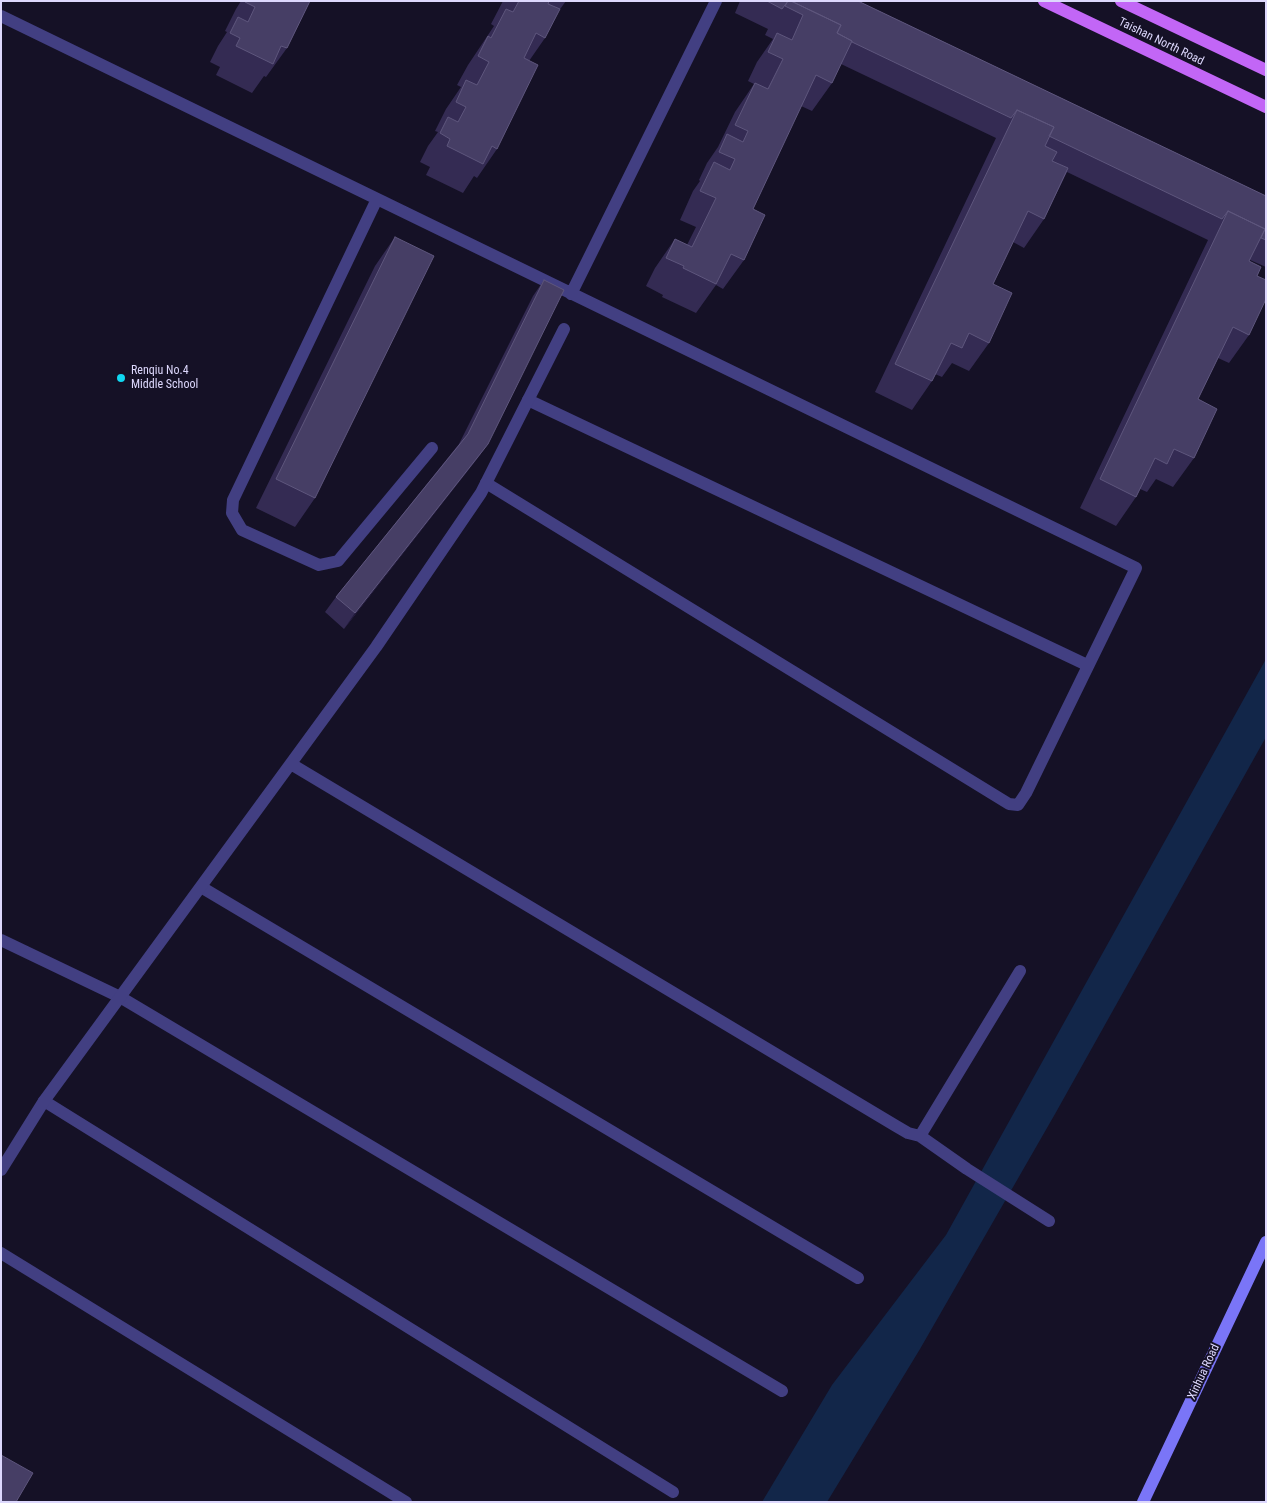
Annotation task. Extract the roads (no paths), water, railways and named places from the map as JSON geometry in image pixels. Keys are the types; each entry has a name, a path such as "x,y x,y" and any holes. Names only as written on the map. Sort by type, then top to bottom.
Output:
{"main road":[{"name":"Taishan North Road","path":"1044,1 1266,107"},
{"name":"Taishan North Road","path":"1121,1 1266,70"},
{"name":"Xinhua Road","path":"1143,1502 1266,1242"}],"street":[{"path":"571,294 716,1"},
{"path":"1,16 1136,568 1026,792 1018,804 1009,804 486,483"},
{"path":"377,200 233,500 232,513 242,530 319,564 338,561 432,448"},
{"path":"1,1170 44,1101 376,647 481,493 564,330"},
{"path":"528,400 1087,665"},
{"path":"291,764 896,1126 908,1133 920,1136 967,1169 1049,1221"},
{"path":"201,887 858,1278"},
{"path":"1,940 120,997 782,1391"},
{"path":"920,1136 1020,971"},
{"path":"44,1101 673,1492"},
{"path":"1,1253 406,1502"}],"water":[{"path":"1266,659 1266,737 1055,1114 920,1349 827,1502 762,1502 832,1385 946,1235"}],"place":[{"name":"Renqiu No.4 Middle School","path":"121,378"}]}
